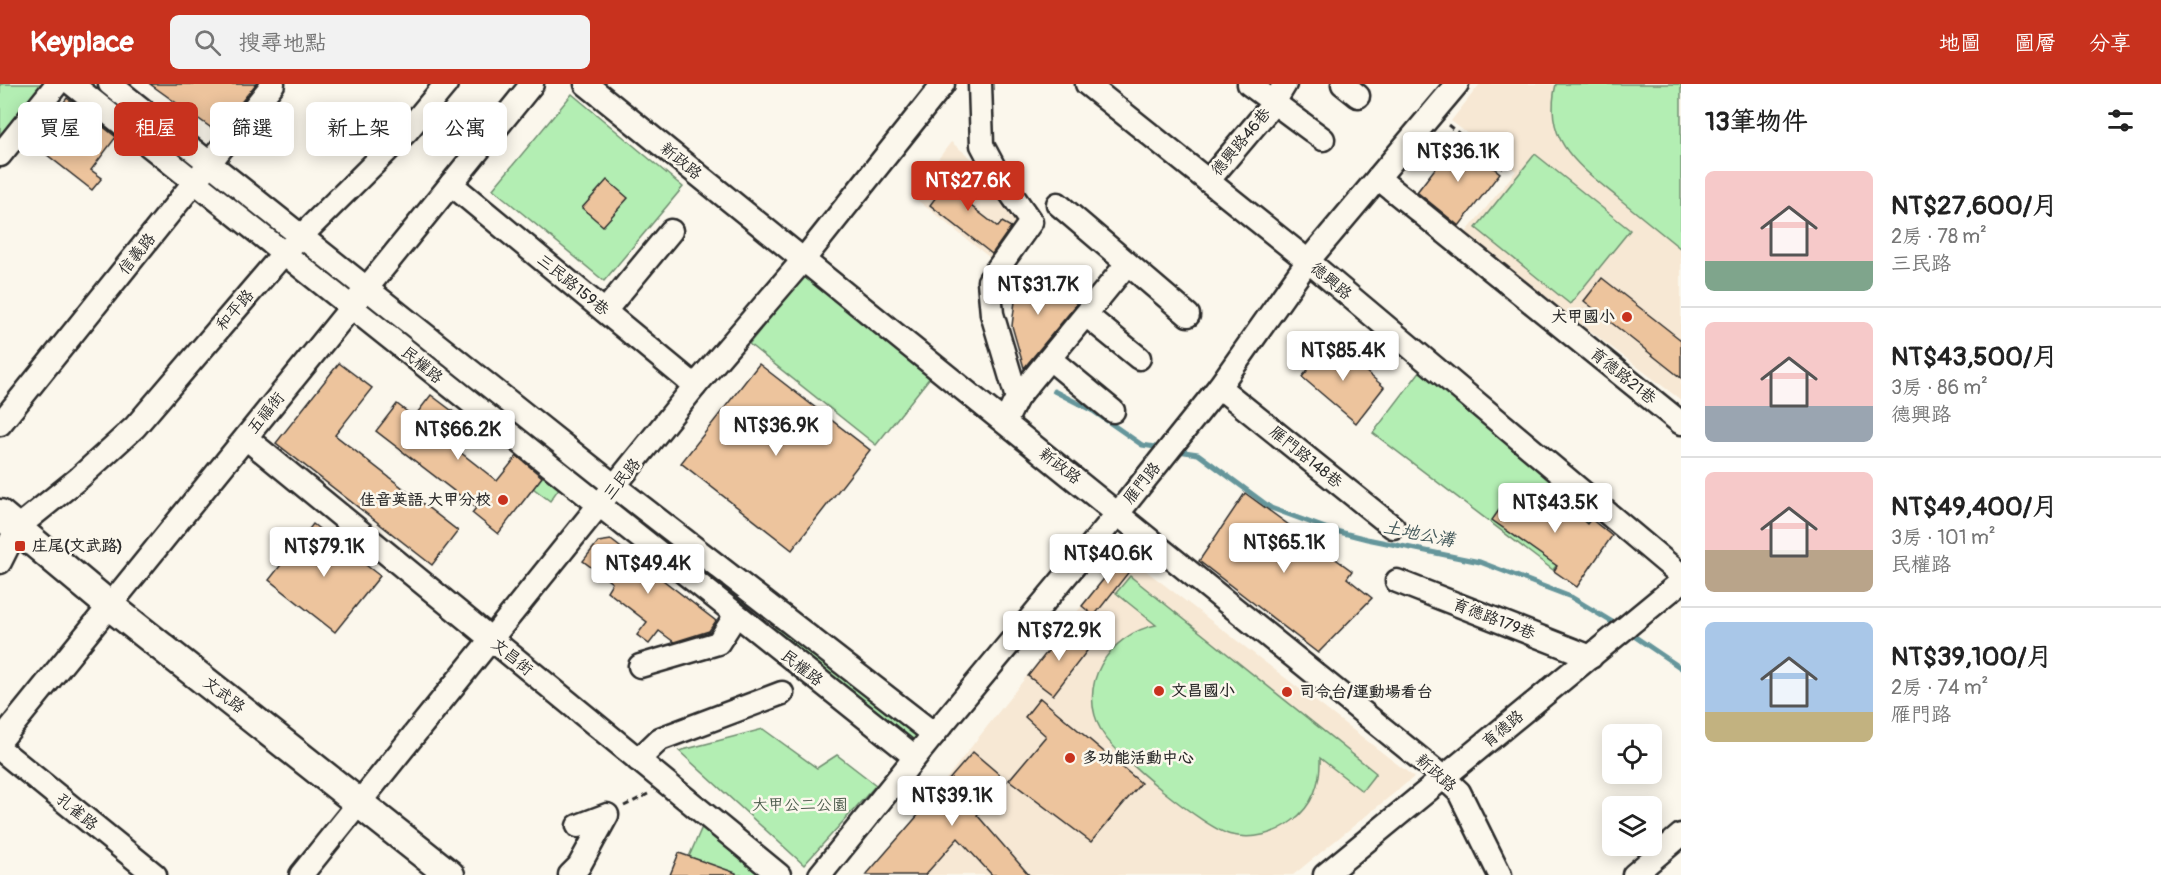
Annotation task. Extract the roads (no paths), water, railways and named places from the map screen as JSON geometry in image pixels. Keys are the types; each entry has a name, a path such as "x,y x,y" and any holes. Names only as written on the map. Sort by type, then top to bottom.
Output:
{"main road":[{"name":"文武路","path":"8,521 111,606 450,875"}],"street":[{"path":"0,155 57,84"},
{"name":"民權路","path":"72,84 915,757"},
{"name":"民權路","path":"110,84 616,487 933,734"},
{"name":"信義路","path":"0,424 273,84"},
{"name":"和平路","path":"8,521 79,478 135,426 283,254 406,131 446,84"},
{"name":"五福街","path":"0,741 532,84"},
{"name":"新政路","path":"586,84 1119,512 1444,778 1459,792 1500,875"},
{"name":"三民路","path":"301,875 616,487 695,386 804,259 943,84"},
{"path":"980,84 982,145 998,175 1031,222 989,281 992,314 1017,398"},
{"name":"德興路","path":"1087,84 1308,261 1681,575"},
{"name":"德興路46巷","path":"1249,84 1323,139"},
{"name":"德興路46巷","path":"1208,181 1273,104 1285,84"},
{"name":"雁門路","path":"820,875 933,734 1119,512 1219,387 1308,261 1456,84"},
{"name":"育德路21巷","path":"1378,178 1681,423"},
{"name":"三民路159巷","path":"451,184 695,386"},
{"path":"1058,204 1188,315"},
{"path":"605,311 671,231"},
{"path":"1005,422 1017,398 1127,264"},
{"path":"1086,315 1139,358"},
{"path":"1050,359 1113,411"},
{"name":"雁門路148巷","path":"1219,387 1393,527"},
{"name":"文昌街","path":"246,438 779,875"},
{"path":"0,562 8,521"},
{"name":"育德路179巷","path":"1398,581 1591,657"},
{"name":"育德路","path":"1329,874 1681,582"},
{"path":"640,666 718,643 769,606"},
{"path":"638,760 660,739 782,693"},
{"name":"孔雀路","path":"0,749 155,875"},
{"path":"570,875 579,866 607,815 578,826"},
{"path":"1634,875 1681,835"}],"waterway":[{"name":"土地公溝","path":"1054,391 1093,411 1142,445 1162,448"},
{"name":"土地公溝","path":"1178,451 1198,454 1271,508 1328,529 1480,562 1571,597 1617,625"},
{"name":"土地公溝","path":"1628,632 1681,668"}],"place":[{"name":"大甲國小","path":"1627,317"},
{"name":"佳音英語 大甲分校","path":"503,500"},
{"name":"庄尾(文武路)","path":"20,546"},
{"name":"文昌國小","path":"1159,691"},
{"name":"司令台/運動場看台","path":"1287,692"},
{"name":"多功能活動中心","path":"1070,758"}],"park label":[{"name":"大甲公二公園","path":"800,805"}]}
